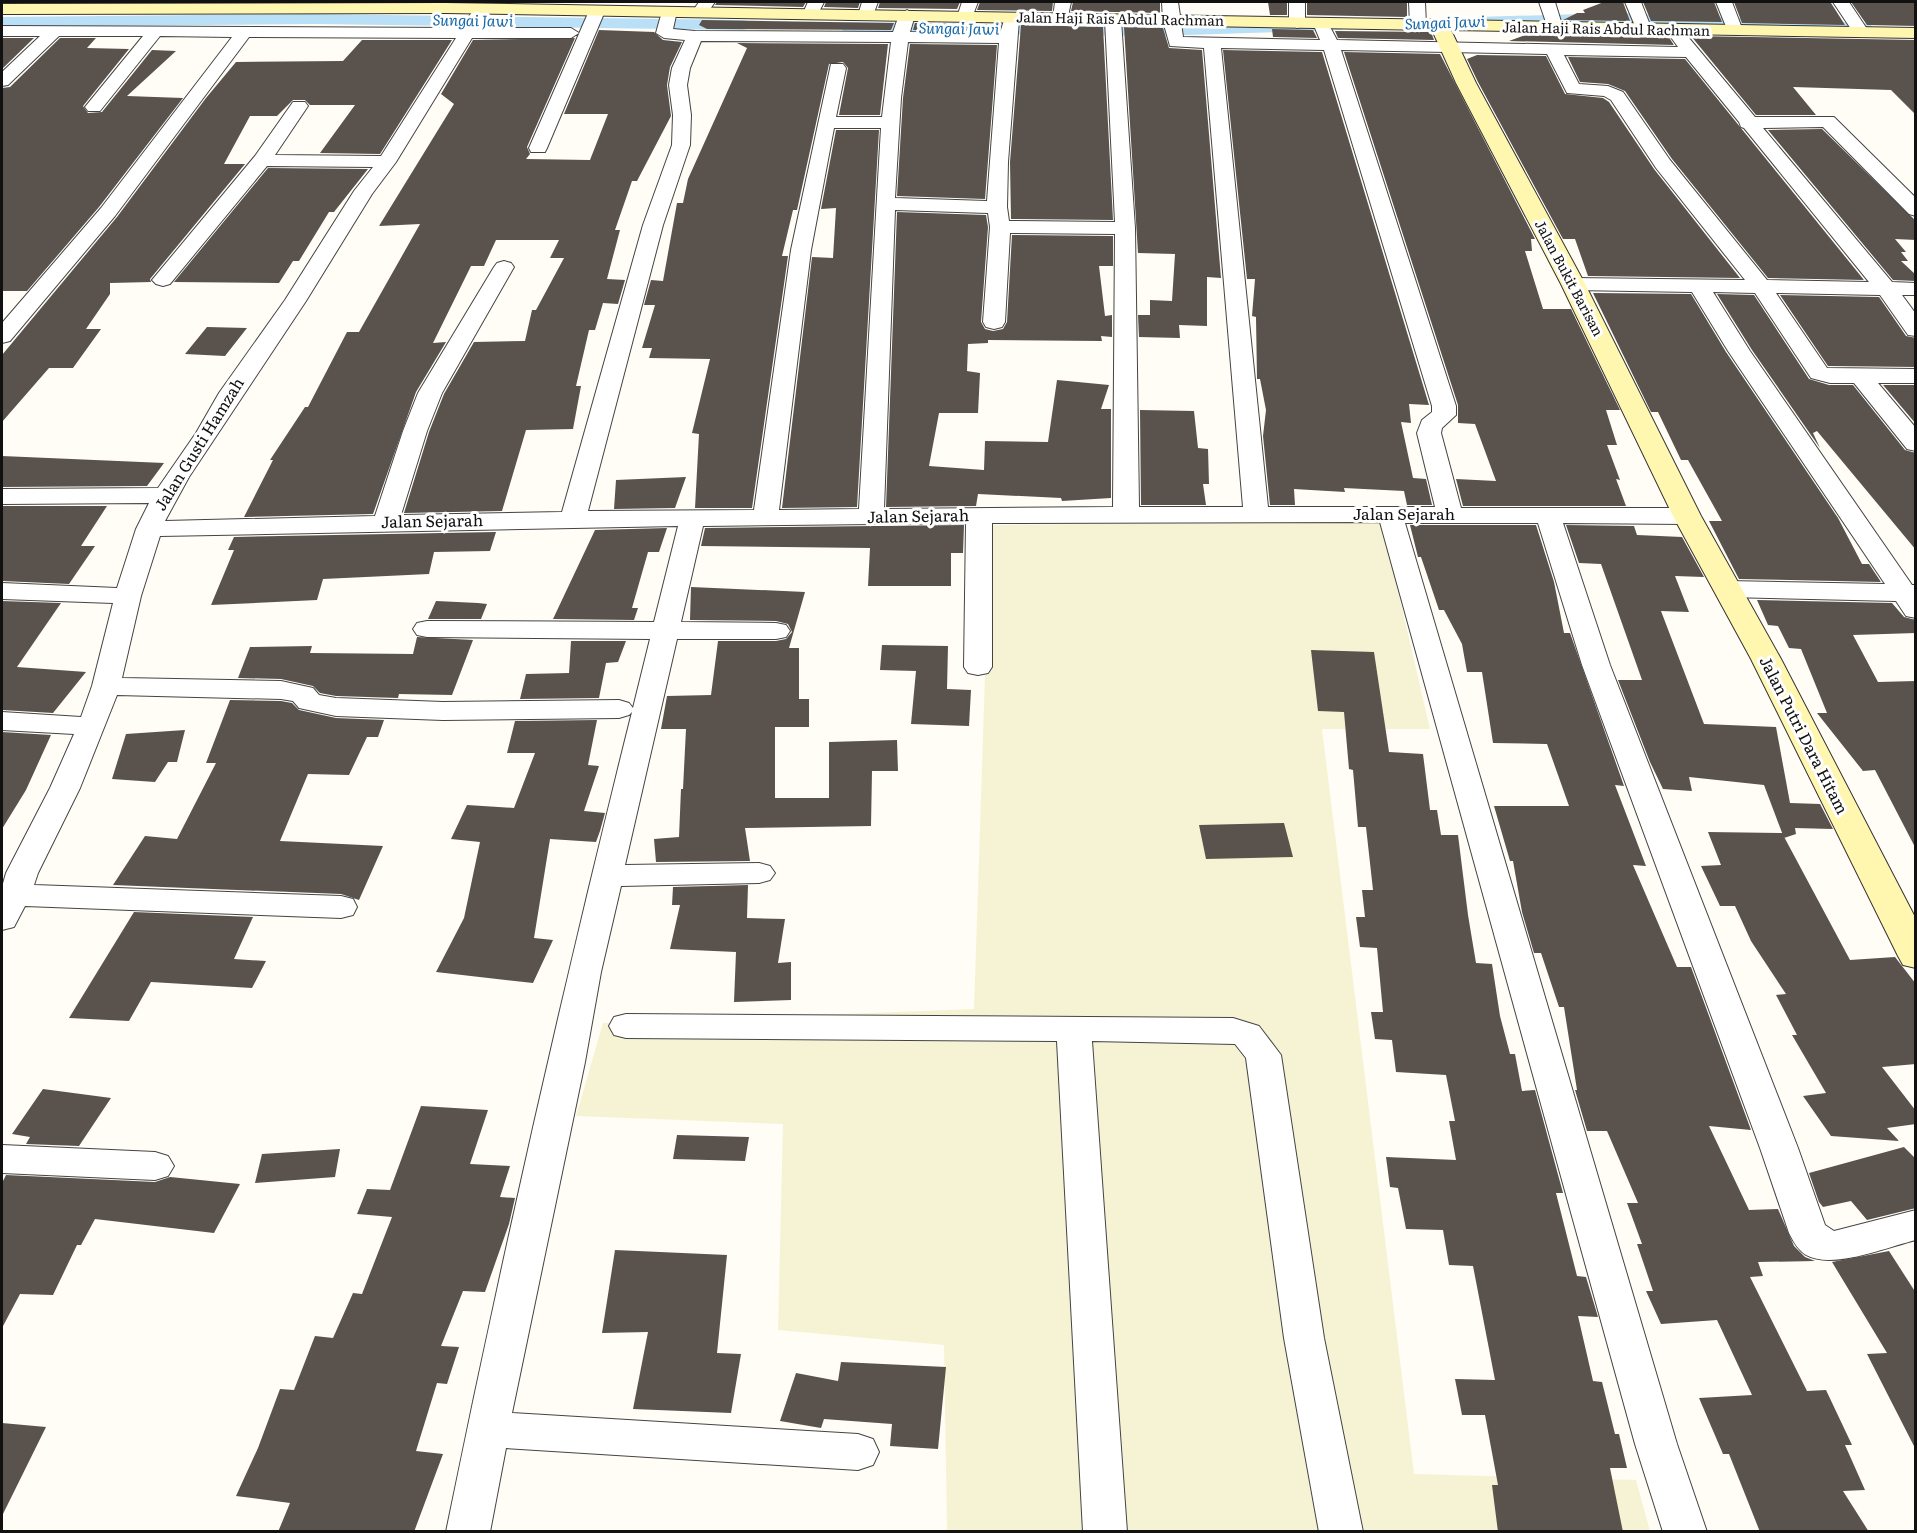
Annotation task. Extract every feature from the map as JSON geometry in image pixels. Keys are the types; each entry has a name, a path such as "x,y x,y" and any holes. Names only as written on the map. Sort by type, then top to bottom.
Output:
{"street":[{"path":"1170,2 1174,32 1212,42 1326,35 1444,37 1554,50 1607,40 1682,41 1747,123 1773,150 1887,290 1916,330"},
{"path":"1297,2 1297,22"},
{"path":"1417,2 1418,25"},
{"path":"1547,2 1554,27"},
{"path":"1633,2 1644,30"},
{"path":"1724,2 1735,31"},
{"path":"1841,2 1861,33"},
{"name":"Jalan Haji Rais Abdul Rachman","path":"2,9 128,5 447,5 474,21 539,6 594,18 624,6 667,20 704,7 744,24 803,20 868,8 903,26 967,9 1010,28 1062,10 1114,27 1174,32 1297,22 1326,35 1418,25 1444,37 1533,27 1554,27 1607,40 1644,30 1682,41 1735,31 1915,34"},
{"path":"538,148 594,18"},
{"path":"667,20 664,33 694,36 744,24 803,20 903,26 1010,28 994,322"},
{"path":"2,31 245,31 474,21 571,33"},
{"name":"Jalan Gusti Hamzah","path":"10,890 65,788 92,726 106,686 128,596 149,529 166,495 231,393 295,301 364,191 387,162 474,21"},
{"path":"870,517 885,204 891,123 903,26"},
{"path":"1114,27 1125,228 1126,514"},
{"path":"2,81 55,31"},
{"path":"94,107 156,31"},
{"path":"2,336 108,213 245,31"},
{"path":"1326,35 1444,406 1444,415 1430,425 1429,433 1449,515"},
{"path":"573,519 653,225 681,145 682,115 678,85 681,68 694,36"},
{"name":"Jalan Bukit Barisan","path":"1444,37 1510,168 1574,284 1687,516"},
{"path":"1212,42 1256,514"},
{"path":"1554,50 1573,88 1608,91 1617,96 1663,164 1762,288 1820,373 1830,376 1916,376"},
{"path":"765,519 801,250 837,68"},
{"path":"163,280 262,160 299,106"},
{"path":"1747,123 1828,121 1916,210"},
{"path":"827,122 891,123"},
{"path":"262,160 387,162"},
{"path":"885,204 1125,228"},
{"path":"386,522 415,431 430,393 504,267"},
{"path":"1574,284 1916,289"},
{"path":"1699,287 1739,351 1912,598"},
{"path":"1860,376 1916,444"},
{"path":"2,496 166,495"},
{"name":"Jalan Sejarah","path":"149,529 573,519 1126,514 1687,516"},
{"path":"1390,514 1504,904 1656,1444 1685,1532"},
{"path":"1548,515 1596,665 1779,1148 1808,1233 1819,1244 1834,1246 1916,1225"},
{"path":"978,667 980,516"},
{"name":"Jalan Putri Dara Hitam","path":"1687,516 1766,659 1916,956"},
{"path":"468,1532 508,1327 607,876 692,519"},
{"path":"1727,589 1912,598"},
{"path":"2,591 128,596"},
{"path":"427,628 776,631"},
{"path":"106,686 281,690 303,694 309,702 336,707 487,711 619,709"},
{"path":"2,721 92,726"},
{"path":"607,876 759,873"},
{"path":"10,890 341,907"},
{"path":"626,1026 1233,1030 1247,1035 1263,1055 1304,1338 1341,1532"},
{"path":"1074,1030 1105,1532"},
{"path":"2,1159 155,1166"},
{"path":"489,1429 858,1452"}],"shaded area":[{"path":"1382,522 1430,729 1322,729 1414,1474 1636,1480 1650,1531 947,1531 944,1345 778,1330 783,1124 576,1116 603,1023 974,1009 990,525"}],"building":[{"path":"717,2 806,2 803,7 715,5"},
{"path":"826,2 860,2 858,8 824,7"},
{"path":"880,2 960,2 957,9 878,8"},
{"path":"980,2 1053,2 1052,11 977,10"},
{"path":"1073,2 1160,2 1160,13 1071,11"},
{"path":"1268,2 1287,2 1287,15 1270,15"},
{"path":"1307,2 1407,2 1407,17 1307,15"},
{"path":"1604,2 1623,2 1630,21 1563,20 1577,13 1585,13 1583,10"},
{"path":"1643,2 1714,2 1722,22 1651,21"},
{"path":"1734,2 1831,3 1845,25 1742,23"},
{"path":"1851,2 1916,2 1916,26 1867,25"},
{"path":"702,20 894,23 891,30 707,29 699,25"},
{"path":"915,23 1000,25 998,31 913,30"},
{"path":"1021,25 1103,27 1113,220 1011,219 1010,162"},
{"path":"1124,27 1163,28 1169,48 1202,50 1221,278 1207,277 1207,326 1179,325 1180,338 1139,337 1138,315 1150,315 1150,300 1172,301 1175,254 1138,253"},
{"path":"1272,29 1313,30 1317,38 1273,37"},
{"path":"599,30 654,32 663,40 682,42 670,67 667,85 671,116 637,181 632,181 615,230 620,230 607,279 625,280 618,304 603,303 595,330 589,330 576,386 581,386 573,429 526,430 502,511 404,513 429,432 444,394 474,342 525,341 532,310 536,310 564,258 550,258 559,240 496,240 484,266 471,266 433,343 446,342 416,392 373,514 244,517 273,460 270,460 305,407 308,407 347,332 359,332 420,224 379,226 454,104 441,94 473,40 575,38 527,147 530,154 526,159 590,160 608,114 564,114"},
{"path":"1335,31 1431,32 1434,40 1338,38"},
{"path":"1528,34 1668,36 1674,45 1509,41"},
{"path":"1691,36 1916,40 1916,115 1891,90 1793,87 1816,115 1756,115"},
{"path":"2,38 34,38 2,69"},
{"path":"60,38 96,38 87,48 129,49 83,106 88,113 102,112 152,50 176,51 127,96 183,98 99,207 27,291 2,291 2,88 10,87"},
{"path":"362,40 452,40 380,154 320,153 355,105 310,105 305,100 293,100 277,116 250,116 224,164 245,164 150,279 151,282 110,283 110,294 86,329 101,329 73,368 49,368 2,422 2,355 117,217 206,98 236,62 343,61"},
{"path":"737,43 888,44 880,115 839,115 848,68 843,62 829,64 797,210 793,210 782,256 788,256 752,508 695,508 699,434 692,433 710,359 649,358 652,348 642,348 655,305 644,305 651,280 663,281 677,203 683,203 688,179 747,48"},
{"path":"910,44 997,45 985,199 897,196 903,98"},
{"path":"1223,50 1322,52 1429,405 1409,404 1411,423 1401,422 1413,478 1426,479 1432,505 1407,505 1404,491 1344,488 1345,492 1294,489 1295,505 1270,505 1263,436 1266,410 1260,379 1257,379 1256,317 1252,316 1255,279 1247,279"},
{"path":"1344,52 1440,54 1535,239 1531,239 1532,251 1525,251 1543,309 1571,309 1620,410 1606,410 1617,445 1607,445 1620,480 1616,479 1626,506 1463,506 1456,479 1496,481 1475,424 1458,423 1458,405"},
{"path":"1477,55 1546,56 1565,94 1603,98 1609,102 1654,169 1740,278 1588,276 1575,239 1563,239 1478,82 1467,59"},
{"path":"1568,57 1685,59 1864,280 1768,278 1672,159 1625,91 1608,84 1580,82"},
{"path":"1822,129 1916,221 1916,240 1895,239 1906,252 1901,252 1908,261 1901,261 1916,275 1916,281 1893,280 1768,130"},
{"path":"836,130 879,130 857,507 782,508 812,257 833,258 836,208 821,209"},
{"path":"268,168 368,169 334,212 329,212 299,261 293,261 279,283 174,282"},
{"path":"897,212 986,215 988,227 981,322 985,329 993,331 1003,329 1007,322 1012,235 1113,236 1113,266 1099,266 1105,316 1112,315 1112,337 1101,336 1102,341 988,340 988,343 968,344 967,371 980,373 978,413 939,413 929,466 984,470 985,441 1048,442 1057,380 1109,385 1101,409 1111,409 1111,498 1062,501 1061,498 978,494 976,506 886,507"},
{"path":"1593,293 1691,294 1726,352 1838,518 1862,564 1869,564 1881,582 1739,579 1709,521 1722,521 1688,460 1681,460 1658,412 1651,412"},
{"path":"1717,294 1754,295 1809,379 1829,385 1853,385 1905,450 1916,453 1916,550 1817,431 1813,433 1820,448 1752,350"},
{"path":"1780,295 1879,297 1906,336 1916,338 1916,367 1828,366"},
{"path":"207,327 247,328 225,356 185,354"},
{"path":"1883,385 1916,385 1916,424"},
{"path":"1140,410 1194,411 1198,448 1208,449 1209,484 1203,484 1206,505 1141,505"},
{"path":"2,456 164,463 147,486 2,487"},
{"path":"686,477 675,508 614,509 616,480"},
{"path":"2,506 107,506 81,546 95,546 69,584 2,581"},
{"path":"964,525 963,553 951,553 951,586 868,586 870,548 701,546 705,528"},
{"path":"1410,525 1536,525 1554,582 1564,633 1570,633 1624,786 1615,785 1646,866 1633,865 1677,967 1691,967 1751,1130 1709,1126 1749,1210 1778,1209 1794,1246 1805,1257 1815,1261 1758,1262 1763,1276 1750,1277 1807,1391 1826,1390 1852,1445 1845,1445 1865,1490 1843,1491 1869,1532 1760,1532 1729,1454 1723,1454 1699,1398 1752,1395 1717,1320 1661,1324 1646,1291 1653,1291 1637,1244 1642,1244 1627,1203 1638,1203 1607,1131 1587,1131 1575,1090 1577,1090 1564,1007 1559,1007 1541,953 1534,953 1522,912 1513,861 1510,861 1494,806 1569,806 1547,744 1493,743 1482,672 1467,672 1462,644 1444,610 1439,610 1421,557 1418,557"},
{"path":"1566,525 1634,526 1637,535 1682,537 1704,577 1675,576 1689,612 1661,611 1704,724 1776,727 1790,803 1820,804 1833,829 1795,828 1796,834 1784,838 1764,785 1689,777 1692,791 1663,789 1618,680 1642,680 1601,564 1579,563"},
{"path":"667,528 659,552 648,552 632,608 638,608 634,620 553,619 595,530"},
{"path":"496,532 490,551 434,552 429,574 323,579 317,600 211,605 234,550 228,550 234,537"},
{"path":"691,587 805,592 789,648 799,648 799,699 809,699 809,727 775,727 775,798 829,798 829,742 897,740 898,771 872,771 871,826 745,828 750,861 656,862 654,839 679,837 681,789 683,789 686,729 661,729 667,696 711,695 718,641 776,641 786,639 792,632 788,624 776,621 690,620"},
{"path":"1757,600 1892,603 1904,617 1916,620 1916,633 1853,635 1878,682 1916,681 1916,849 1875,770 1863,771 1817,713 1827,713 1801,649 1789,648 1778,626 1768,625"},
{"path":"2,601 61,603 17,667 86,672 53,713 2,710"},
{"path":"436,601 487,604 481,619 428,619"},
{"path":"417,637 473,640 452,695 399,694 398,698 336,696 320,693 313,686 281,679 238,678 250,647 312,646 310,653 413,654"},
{"path":"571,641 626,641 618,662 606,663 599,698 520,699 526,674 569,673"},
{"path":"882,645 948,646 947,689 971,690 969,726 911,724 916,671 880,670"},
{"path":"1311,650 1374,652 1389,752 1423,754 1430,810 1437,810 1441,835 1458,835 1476,963 1492,964 1500,1016 1510,1054 1515,1054 1522,1091 1535,1090 1563,1193 1556,1193 1577,1276 1586,1277 1598,1317 1578,1316 1593,1381 1602,1382 1615,1434 1619,1434 1627,1468 1610,1468 1623,1532 1498,1532 1492,1485 1498,1485 1485,1415 1462,1415 1455,1379 1495,1380 1473,1266 1449,1265 1443,1230 1406,1229 1398,1188 1390,1187 1386,1157 1456,1160 1449,1121 1455,1121 1446,1075 1396,1072 1392,1040 1375,1039 1371,1012 1383,1012 1377,948 1360,947 1356,917 1365,917 1362,890 1373,890 1366,827 1358,827 1353,770 1349,769 1344,712 1318,711"},
{"path":"230,700 281,701 292,703 299,710 336,718 384,720 378,737 367,737 349,775 308,774 280,841 383,846 359,900 341,894 113,885 145,836 177,839 216,763 206,763"},
{"path":"597,720 588,765 599,766 584,811 605,813 596,842 550,839 534,938 553,940 533,983 436,972 464,918 480,842 451,839 467,805 514,808 535,753 507,753 515,721"},
{"path":"185,730 177,762 168,762 155,782 112,779 126,734"},
{"path":"2,732 51,735 26,790 2,829"},
{"path":"1284,823 1293,857 1206,859 1199,825"},
{"path":"1708,832 1782,833 1850,960 1895,957 1916,984 1916,1064 1882,1067 1916,1111 1916,1124 1887,1128 1899,1141 1831,1136 1803,1096 1826,1093 1792,1035 1797,1035 1776,995 1786,994 1751,941 1735,906 1720,906 1701,866 1721,865"},
{"path":"748,885 747,918 785,919 778,963 791,962 791,1000 734,1002 736,952 670,949 680,905 672,905 673,887"},
{"path":"134,912 253,917 234,959 266,961 252,988 151,982 129,1021 69,1018"},
{"path":"43,1089 111,1098 79,1146 26,1144 30,1137 12,1134"},
{"path":"421,1106 488,1110 470,1164 510,1166 500,1197 515,1198 509,1224 485,1292 463,1291 441,1346 459,1347 447,1384 437,1383 416,1451 443,1454 414,1532 278,1532 290,1503 236,1496 258,1448 280,1389 294,1390 315,1336 333,1338 353,1293 362,1294 392,1217 357,1214 367,1189 390,1190"},
{"path":"677,1135 749,1137 745,1161 673,1159"},
{"path":"1904,1147 1916,1159 1916,1208 1867,1220 1851,1201 1823,1207 1819,1202 1809,1173"},
{"path":"340,1149 335,1177 255,1183 262,1154"},
{"path":"6,1175 155,1182 170,1177 240,1184 214,1233 95,1219 81,1245 77,1245 53,1295 20,1294 2,1328 2,1183"},
{"path":"615,1250 727,1255 717,1353 741,1354 731,1413 633,1409 648,1332 602,1333"},
{"path":"1889,1251 1916,1293 1916,1450 1867,1354 1887,1353 1832,1262"},
{"path":"841,1362 946,1367 938,1449 890,1446 892,1424 824,1419 821,1428 780,1421 796,1373 838,1381"},
{"path":"2,1423 46,1427 2,1516"}],"waterway":[{"name":"Sungai Jawi","path":"1476,22 1618,18 1864,28"},
{"name":"Sungai Jawi","path":"2,22 317,19 742,25"},
{"name":"Sungai Jawi","path":"849,27 1156,31 1336,26"}]}
